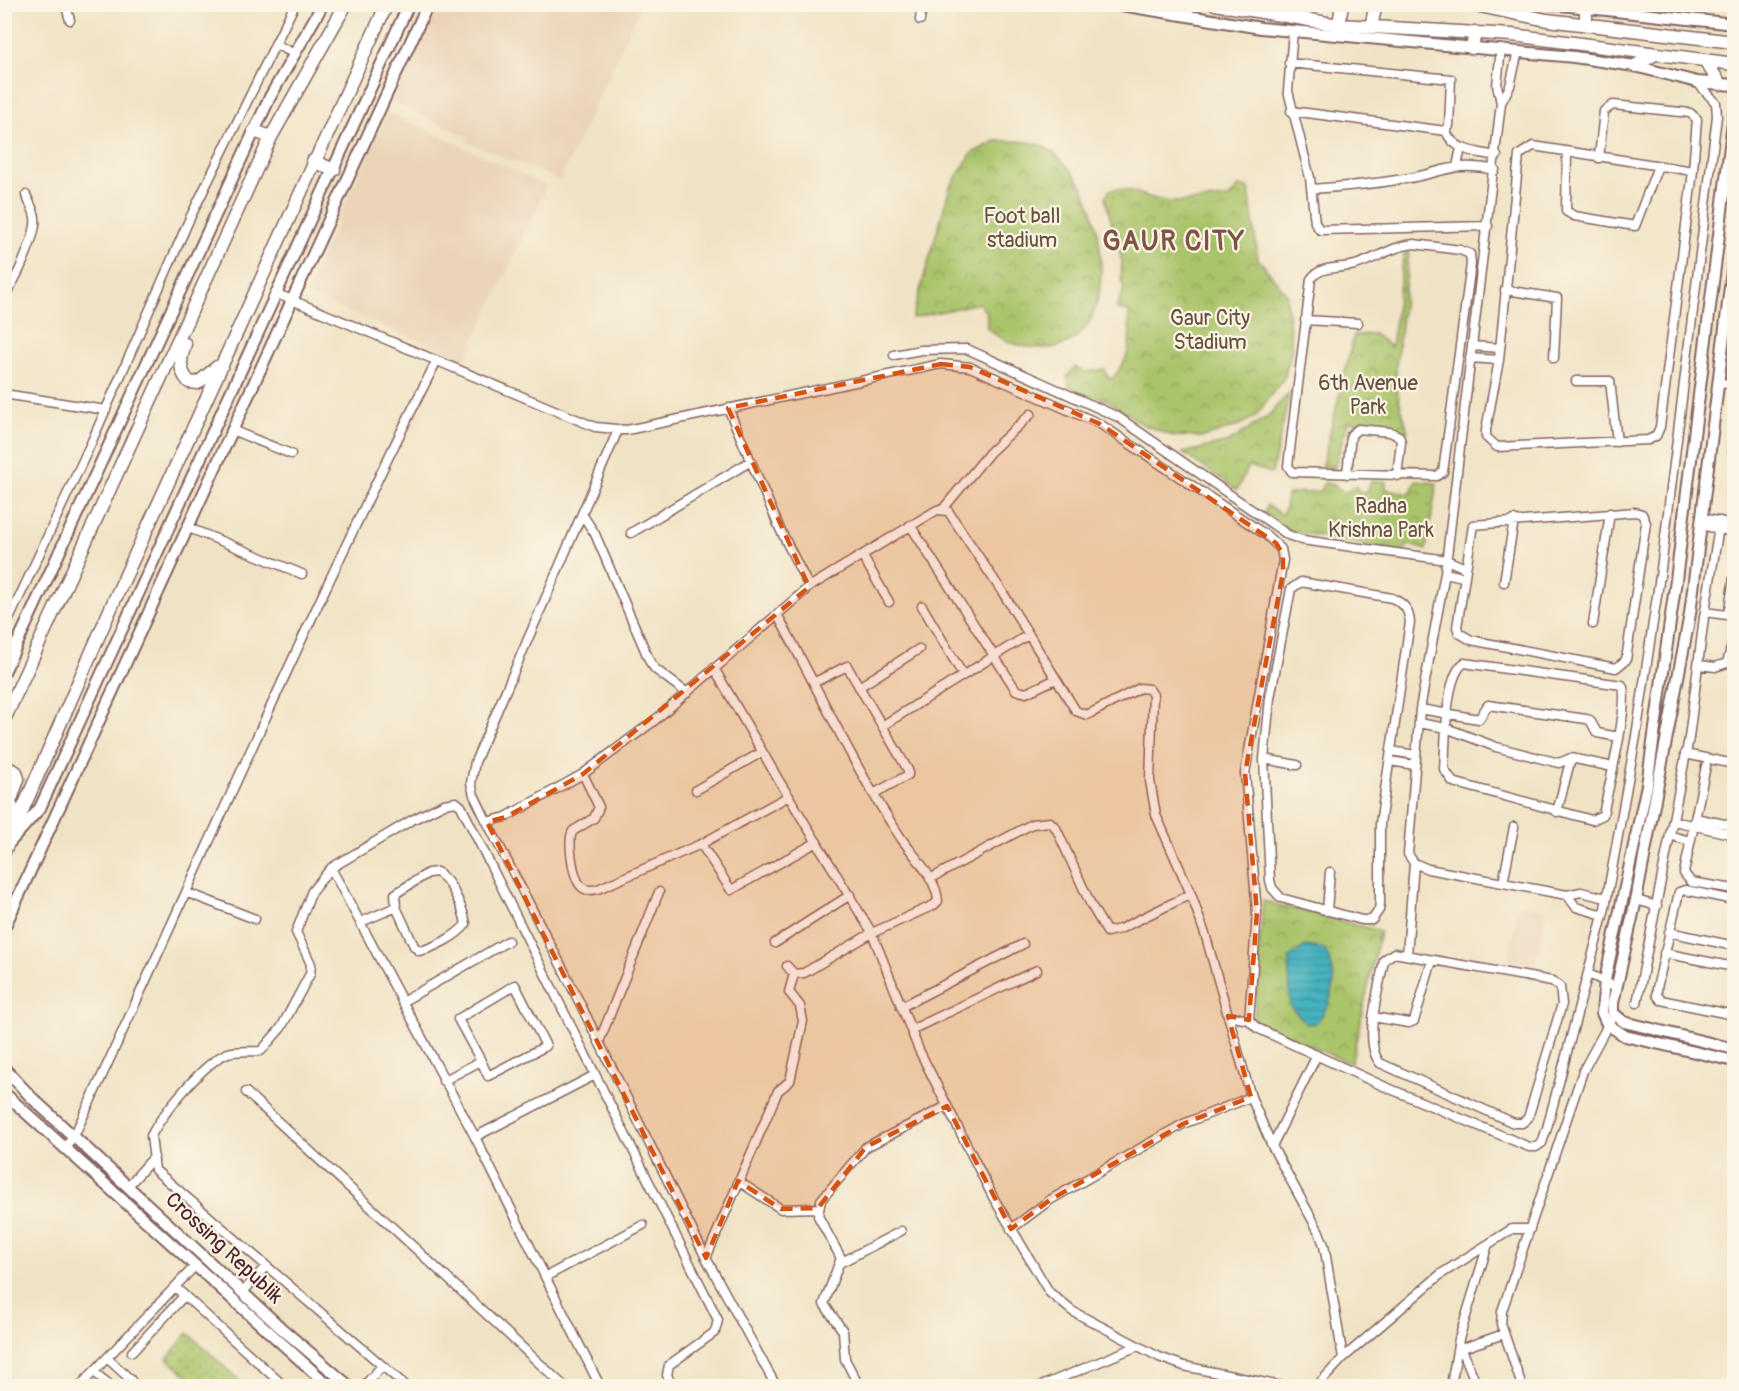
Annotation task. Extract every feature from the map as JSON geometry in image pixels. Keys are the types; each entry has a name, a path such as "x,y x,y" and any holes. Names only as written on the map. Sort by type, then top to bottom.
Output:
{"main road":[{"path":"4,720 199,299 271,137 346,4"},
{"path":"7,847 222,362 387,4"},
{"path":"1215,4 1339,25 1474,32 1734,64"},
{"path":"1339,25 1342,4"},
{"path":"1371,27 1376,4"},
{"path":"1470,4 1586,24 1734,42"},
{"path":"1586,8 1586,24"},
{"path":"1472,48 1474,32"},
{"path":"1635,66 1655,54"},
{"path":"1705,60 1720,84"},
{"path":"254,131 271,137"},
{"path":"313,161 334,170"},
{"path":"199,299 180,360 182,374 189,382 198,383 222,362"},
{"path":"4,766 16,772 18,779 10,801 17,823"}],"street":[{"path":"65,4 70,21"},
{"path":"4,630 106,410 189,220 295,4"},
{"path":"4,672 254,131 293,53 323,4"},
{"path":"7,847 40,808 409,4"},
{"path":"4,928 294,301 428,4"},
{"path":"920,20 922,4"},
{"path":"1115,4 1293,31 1501,49 1635,66 1697,82 1734,85"},
{"path":"1552,4 1734,24"},
{"path":"1293,31 1288,85 1291,111 1311,189 1315,223 1323,232 1488,226"},
{"path":"275,44 293,53"},
{"path":"1407,955 1414,863 1408,847 1420,709 1447,560 1497,156 1501,103 1497,85 1501,49"},
{"path":"1501,103 1510,86 1518,51"},
{"path":"1289,63 1451,79 1449,126 1446,131"},
{"path":"1536,1148 1542,1143 1547,1128 1589,974 1603,915 1636,736 1661,569 1717,107 1697,82"},
{"path":"1599,158 1604,111 1607,106 1690,113 1695,117 1697,123 1693,171 1660,427 1656,436 1648,440 1507,448 1491,443 1486,430 1500,348 1519,155 1533,146 1567,153 1599,158 1693,171"},
{"path":"1291,111 1446,131"},
{"path":"1734,114 1676,580 1647,785 1605,980 1602,1013 1607,1024 1625,1036 1734,1061"},
{"path":"1446,131 1450,141 1461,148 1497,156"},
{"path":"1457,166 1461,148"},
{"path":"1567,153 1566,211 1574,216 1635,226 1658,166"},
{"path":"1311,189 1417,177 1457,166 1471,165 1495,170"},
{"path":"1709,175 1726,177"},
{"path":"4,295 14,282 34,230 35,217 26,195"},
{"path":"1402,245 1460,250 1470,254 1471,264 1442,476 1292,472 1288,466 1305,320 1311,279 1320,270 1362,263 1402,245"},
{"path":"1734,254 1690,614 1636,900 1613,1003 1615,1015 1624,1022 1734,1049"},
{"path":"1505,290 1557,298 1554,358"},
{"path":"275,293 595,427 618,430 627,430 941,364 970,367 1100,424 1276,543 1283,554 1283,572 1245,773 1257,912 1249,1020"},
{"path":"1305,320 1358,323"},
{"path":"1472,346 1500,348"},
{"path":"894,355 921,350 967,349 1118,417 1288,535 1302,540 1447,560 1464,572"},
{"path":"1456,367 1498,360"},
{"path":"65,1147 74,1136 188,893 366,501 436,362"},
{"path":"1576,381 1610,381 1617,442"},
{"path":"1718,383 1734,384"},
{"path":"4,393 106,410"},
{"path":"728,408 780,529 809,588"},
{"path":"487,822 506,817 584,774 687,693 809,588 910,525 943,509 990,452 1032,414"},
{"path":"1732,450 1734,428"},
{"path":"1347,474 1351,435 1358,429 1390,432 1399,436 1401,442 1396,476"},
{"path":"618,430 475,762 471,783 487,822 706,1258 776,1386"},
{"path":"234,431 291,454"},
{"path":"631,533 751,461"},
{"path":"943,509 948,511 1076,711 1087,715 1140,688 1149,689 1153,695 1152,801 1191,894 1251,1097 1272,1146 1322,1239 1342,1358"},
{"path":"1593,624 1610,513"},
{"path":"1610,513 1642,514 1646,523 1626,660 1622,665 1616,668 1463,637 1457,627 1473,525 1514,520 1610,513"},
{"path":"582,514 595,534 650,662 655,669 687,693"},
{"path":"1504,582 1514,520"},
{"path":"1700,521 1720,525 1734,532"},
{"path":"1720,525 1734,524"},
{"path":"910,525 994,656 1020,692 1026,693 1056,679"},
{"path":"1637,1003 1672,836 1720,525"},
{"path":"189,528 302,574"},
{"path":"862,555 889,603"},
{"path":"1445,573 1464,572"},
{"path":"1705,612 1731,615 1734,578"},
{"path":"1301,582 1392,598 1404,604 1409,613 1410,622 1380,824 1379,910 1375,917 1368,920 1327,911 1281,898 1272,888 1264,759 1270,698 1291,589 1301,582"},
{"path":"922,606 963,675"},
{"path":"778,616 874,793 938,894 938,901 934,905 872,933 804,973 794,974"},
{"path":"882,726 1028,634"},
{"path":"1699,665 1715,667 1727,663 1734,637"},
{"path":"860,687 919,649"},
{"path":"1464,663 1622,685 1625,694 1603,815 1592,820 1453,782 1444,769 1446,728 1455,672 1464,663"},
{"path":"815,682 847,666 909,773 874,793"},
{"path":"714,668 872,933 911,1030 948,1106 1011,1229 1054,1298 1072,1311 1138,1346 1184,1366 1281,1386"},
{"path":"1420,709 1479,719 1488,705 1586,718 1590,720 1597,734 1619,737"},
{"path":"1419,723 1446,728 1496,747 1559,763 1571,758 1613,768"},
{"path":"696,790 762,752"},
{"path":"1391,752 1416,760"},
{"path":"1685,754 1734,764"},
{"path":"1557,812 1571,758"},
{"path":"1264,759 1298,765"},
{"path":"1390,761 1416,760"},
{"path":"1706,766 1684,873 1691,882 1734,889"},
{"path":"584,774 599,807 594,818 579,826 569,836 576,880 582,888 589,891 701,844 789,796"},
{"path":"406,1386 155,1170 154,1156 150,1146 156,1126 215,1060 227,1054 261,1051 281,1028 310,974 311,964 296,932 312,891 332,868 412,820 444,804 459,803 718,1320 715,1332 669,1365 667,1375 672,1386"},
{"path":"930,879 1032,824 1042,821 1050,822 1056,828 1091,905 1107,932 1120,929 1191,894"},
{"path":"1674,821 1734,826"},
{"path":"1694,822 1734,835"},
{"path":"1503,884 1514,826"},
{"path":"1672,836 1690,840"},
{"path":"701,844 731,890 817,843"},
{"path":"1414,863 1428,869 1503,884 1567,895 1581,892 1606,898"},
{"path":"332,868 443,1081 475,1137 600,1386"},
{"path":"437,872 444,876 464,915 466,924 462,930 427,950 419,951 414,946 396,907 395,894 402,887 428,873 437,872"},
{"path":"1327,911 1330,872"},
{"path":"1734,900 1685,890 1679,892 1657,988 1657,995 1661,1000 1734,1015"},
{"path":"599,1042 659,892"},
{"path":"188,893 255,919"},
{"path":"776,943 850,895"},
{"path":"1567,895 1576,907 1603,915"},
{"path":"1636,900 1657,906"},
{"path":"361,922 396,907"},
{"path":"1669,932 1734,946"},
{"path":"402,1002 508,941"},
{"path":"901,1007 1023,944"},
{"path":"1394,953 1407,955 1552,981 1560,987 1562,1004 1528,1118 1522,1123 1514,1123 1380,1063 1375,1057 1372,1045 1373,1017 1384,960 1394,953"},
{"path":"1664,953 1734,967"},
{"path":"1373,1017 1409,1023 1414,1021 1432,961"},
{"path":"787,966 794,974"},
{"path":"911,1030 1037,970"},
{"path":"706,1258 779,1089 790,1081 803,1014 789,992 794,974"},
{"path":"1589,974 1616,987"},
{"path":"515,985 546,1046 488,1076 481,1061 458,1018 515,985"},
{"path":"1522,1386 1504,1334 1502,1311 1582,1071 1607,1024 1615,1015"},
{"path":"1228,1016 1249,1020 1257,1028 1411,1098 1536,1148 1553,1159"},
{"path":"1272,1146 1317,1055"},
{"path":"443,1081 481,1061"},
{"name":"Crossing Republik","path":"4,1068 128,1186 349,1386"},
{"path":"475,1137 595,1075"},
{"path":"246,1092 564,1386"},
{"path":"4,1093 329,1386"},
{"path":"1011,1229 1050,1200 1183,1124 1251,1097"},
{"path":"859,1386 846,1361 843,1331 824,1304 840,1263 839,1251 818,1216 818,1208 827,1192 866,1147 948,1106"},
{"path":"128,1186 154,1156"},
{"path":"738,1181 782,1209 818,1208"},
{"path":"545,1277 643,1225"},
{"path":"1317,1386 1342,1358 1441,1274 1512,1229 1530,1229"},
{"path":"840,1263 902,1231"},
{"path":"1451,1386 1457,1350 1488,1244"},
{"path":"80,1386 195,1266"},
{"path":"243,1292 266,1266"},
{"path":"175,1287 284,1386"},
{"path":"125,1339 134,1350 184,1296"},
{"path":"1457,1350 1504,1334"},
{"path":"1041,1386 1138,1346"},
{"path":"1457,1350 1464,1354 1477,1386"},
{"path":"107,1358 131,1379 127,1386"},
{"path":"364,1386 382,1365"},
{"path":"94,1372 111,1386"}],"highlighted area":[{"path":"941,364 970,367 1100,424 1276,543 1283,554 1283,572 1245,773 1257,912 1249,1020 1228,1016 1251,1097 1183,1124 1050,1200 1011,1229 947,1106 866,1147 818,1208 781,1209 738,1181 706,1258 487,822 506,817 583,774 809,587 728,408"}],"shaded area":[{"path":"435,5 641,5 560,180 467,142 469,137 392,102"},
{"path":"387,112 547,186 465,360 305,294"},
{"path":"1519,904 1543,909 1546,918 1535,967 1508,960"}],"green space":[{"name":"Foot ball stadium","path":"996,141 1028,142 1046,148 1072,172 1088,200 1096,226 1100,253 1100,282 1095,308 1084,329 1067,343 1033,348 999,337 987,328 987,314 979,303 912,318 950,187 972,153"},
{"name":"Gaur City Stadium","path":"1239,186 1249,189 1258,259 1286,293 1292,349 1285,376 1255,417 1235,427 1204,437 1173,436 1144,425 1107,400 1087,395 1070,387 1067,377 1075,367 1084,372 1105,369 1107,377 1112,379 1124,363 1129,348 1129,312 1116,308 1124,289 1121,279 1122,261 1105,198 1110,190 1123,189 1159,200 1185,202 1229,198"},
{"name":"6th Avenue Park","path":"1409,251 1396,367 1396,389 1408,432 1348,421 1334,470 1322,465 1354,335 1374,334 1391,347 1404,253"},
{"path":"1290,392 1272,473 1249,466 1237,490 1183,453 1229,442 1267,417"},
{"name":"Radha Krishna Park","path":"1371,481 1386,481 1386,489 1410,494 1416,481 1437,483 1426,550 1408,545 1403,553 1288,530 1264,513 1267,505 1281,515 1285,509 1287,495 1320,491 1324,483 1334,485 1336,489 1345,493 1355,486 1361,493 1368,490"},
{"path":"1263,901 1380,931 1351,1064 1254,1021"},
{"path":"188,1333 245,1386 200,1386 167,1359"}],"water":[{"path":"1305,946 1324,949 1334,978 1332,996 1323,1014 1316,1023 1307,1024 1290,1006 1289,958"}],"district":[{"name":"GAUR CITY","path":"1174,241"}]}
